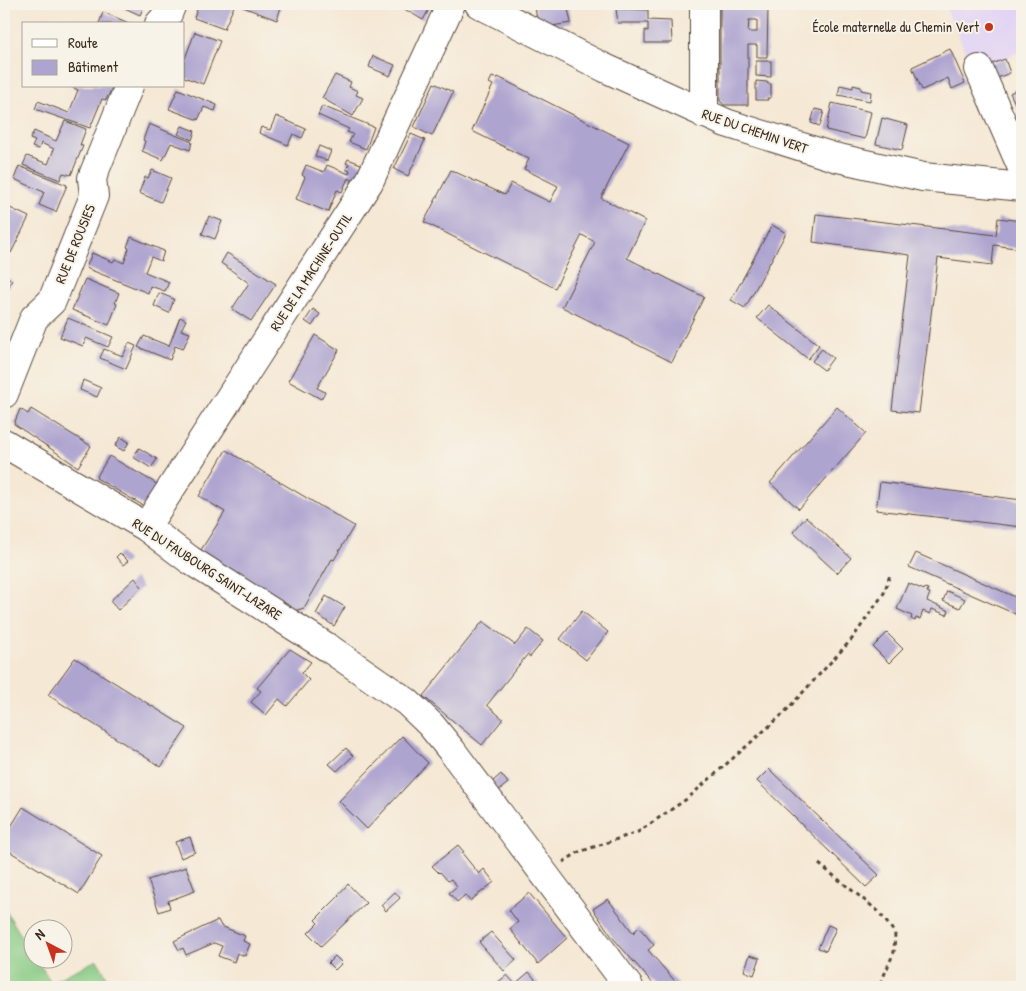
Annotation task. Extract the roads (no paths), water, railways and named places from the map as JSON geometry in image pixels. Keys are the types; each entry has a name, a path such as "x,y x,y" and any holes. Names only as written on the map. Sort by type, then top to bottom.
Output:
{"street":[{"path":"161,22 168,14 172,4"},
{"name":"RUE DE LA MACHINE-OUTIL","path":"146,527 370,182 451,4"},
{"name":"RUE DU CHEMIN VERT","path":"479,4 605,68 726,123 834,157 922,177 1022,187"},
{"path":"704,4 704,114"},
{"path":"979,69 1022,168"},
{"name":"RUE DE ROUSIES","path":"4,394 34,318 52,301 94,196 92,178 128,88"},
{"name":"RUE DU FAUBOURG SAINT-LAZARE","path":"4,443 146,527 190,560 330,649 407,702 431,725 452,751 629,987"}],"place":[{"name":"École maternelle du Chemin Vert","path":"989,27"}]}
